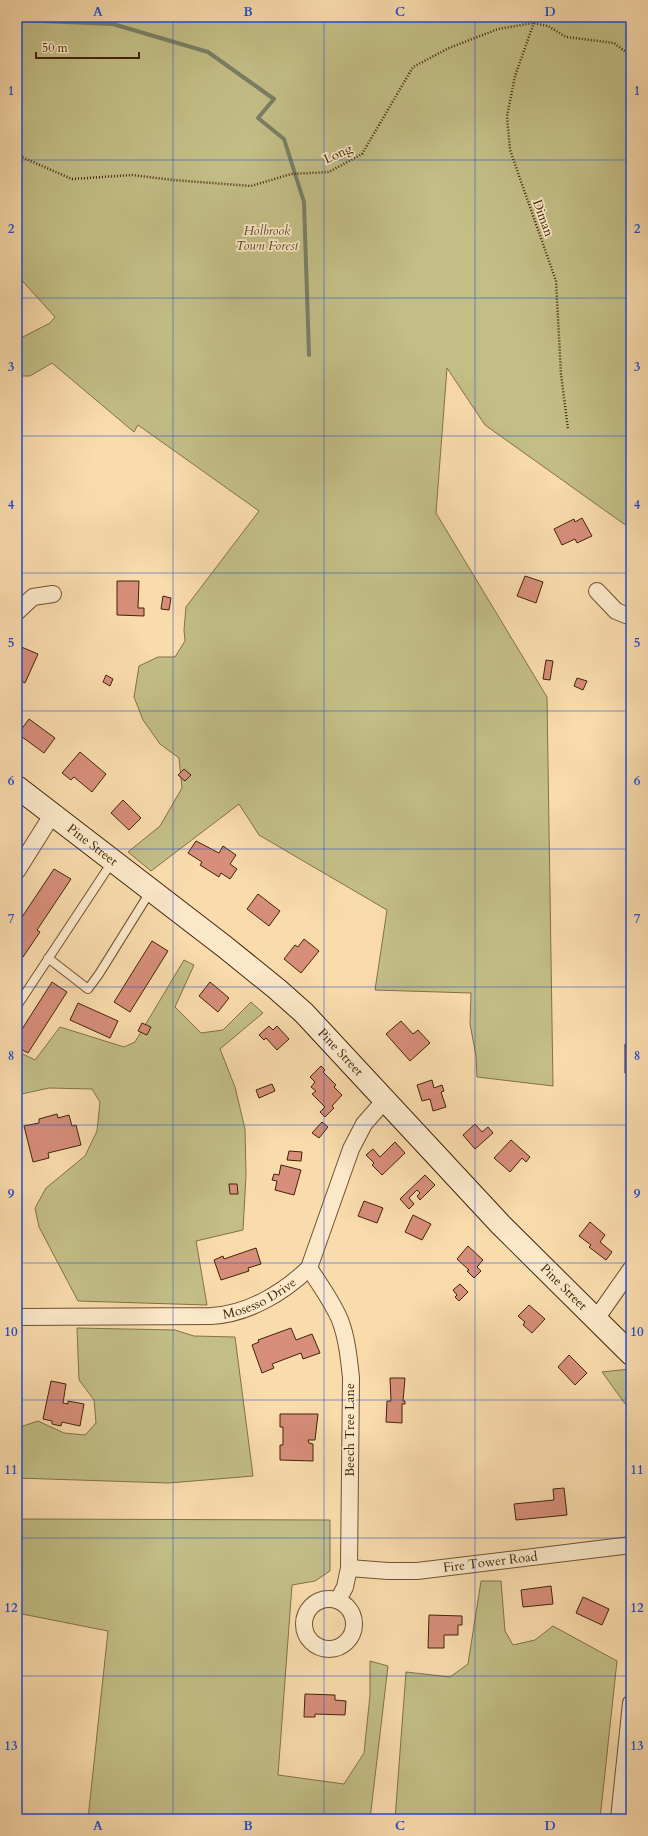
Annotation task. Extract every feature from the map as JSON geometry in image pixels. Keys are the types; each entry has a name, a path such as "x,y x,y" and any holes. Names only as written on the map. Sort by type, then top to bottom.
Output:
{"main road":[{"name":"Pine Street","path":"17,787 277,989 321,1031 501,1225 631,1354"}],"street":[{"path":"596,591 616,611 631,617"},
{"path":"17,612 33,597 53,594"},
{"path":"17,871 52,815"},
{"name":"Mosesso Drive","path":"17,1317 227,1315 258,1304 298,1279 309,1268 351,1149 364,1124 385,1100"},
{"name":"Beech Tree Lane","path":"309,1268 334,1307 340,1321 348,1354 351,1378 349,1568 345,1587 338,1600"},
{"path":"596,1319 631,1269"},
{"name":"Fire Tower Road","path":"349,1568 388,1571 416,1571 631,1545"},
{"path":"619,1819 631,1703"}],"lane":[{"path":"17,1006 113,861"},
{"path":"48,958 88,988 99,974 151,891"}],"path":[{"name":"Diman","path":"536,17 515,76 507,116 510,150 556,281 561,374 568,429"},
{"name":"Long","path":"17,155 72,179 132,175 173,180 251,186 290,174 329,172 362,154 413,67 449,48 498,29 533,23 548,26 566,37 614,43 631,56"}],"green space":[{"name":"Holbrook Town Forest","path":"17,17 631,17 631,529 485,425 447,368 436,513 547,697 553,1086 477,1077 476,1056 470,1024 471,993 375,990 387,910 259,835 239,804 151,871 128,852 160,826 182,788 179,758 160,744 143,720 134,697 139,666 158,657 175,657 185,641 184,630 186,607 259,511 138,425 134,432 52,363 30,376 17,376 17,340 50,323 55,317 17,275"},
{"path":"184,960 194,965 175,1007 201,1033 223,1030 251,1002 263,1013 220,1049 235,1087 245,1129 246,1175 243,1230 196,1241 207,1305 78,1301 39,1227 35,1208 46,1188 85,1156 97,1131 100,1102 92,1089 49,1088 17,1095 17,1051 35,1060 60,1027 124,1047 135,1042"},
{"path":"77,1328 175,1330 194,1336 235,1337 253,1476 169,1483 17,1478 17,1428 38,1421 64,1433 85,1435 96,1423 94,1400 79,1380"},
{"path":"631,1369 631,1412 602,1372"},
{"path":"17,1519 330,1520 330,1571 315,1581 292,1585 278,1775 344,1784 364,1753 370,1695 370,1661 388,1666 370,1819 88,1819 108,1631 17,1613"},
{"path":"481,1581 501,1581 505,1631 513,1645 535,1640 553,1626 617,1661 600,1819 395,1819 406,1672 450,1677 468,1664"}],"building":[{"path":"582,518 592,536 577,543 575,539 562,545 554,529 574,519 575,522"},
{"path":"525,576 543,582 536,603 517,596"},
{"path":"117,581 139,581 138,608 144,608 144,616 117,615"},
{"path":"163,596 171,598 169,610 161,609"},
{"path":"19,646 38,654 25,683 17,679 17,651"},
{"path":"546,660 553,661 550,680 543,679"},
{"path":"106,675 113,679 110,686 103,682"},
{"path":"577,678 587,681 583,690 574,686"},
{"path":"29,719 55,738 44,753 18,734"},
{"path":"80,752 106,774 92,792 74,777 71,780 62,773"},
{"path":"184,769 191,775 185,781 178,775"},
{"path":"123,800 141,818 129,830 111,813"},
{"path":"196,841 219,853 223,846 236,855 230,864 237,869 230,879 221,873 219,877 200,865 202,862 188,853"},
{"path":"54,869 71,879 37,930 40,932 23,957 21,956 17,963 17,929 22,921 20,920"},
{"path":"258,894 280,911 269,926 247,909"},
{"path":"304,939 319,951 301,973 284,959 295,945 298,947"},
{"path":"152,941 168,951 130,1012 114,1002"},
{"path":"52,982 67,992 28,1053 17,1047 17,1037"},
{"path":"210,982 229,998 218,1012 199,996"},
{"path":"78,1003 118,1021 110,1038 70,1020"},
{"path":"401,1021 413,1034 418,1030 430,1043 410,1061 386,1034"},
{"path":"142,1023 151,1027 147,1035 138,1031"},
{"path":"269,1026 273,1030 277,1026 289,1039 277,1050 266,1038 264,1040 259,1035"},
{"path":"625,1044 631,1044 631,1073 625,1073"},
{"path":"321,1066 325,1070 323,1072 336,1085 334,1087 342,1095 332,1106 334,1108 325,1117 320,1112 325,1107 312,1094 316,1091 311,1087 315,1082 310,1077"},
{"path":"432,1080 434,1088 442,1085 444,1091 441,1092 446,1107 433,1111 430,1099 422,1101 417,1085"},
{"path":"272,1084 275,1091 259,1098 256,1090"},
{"path":"57,1114 58,1118 69,1115 72,1126 76,1125 81,1145 48,1153 49,1158 33,1162 24,1126 39,1123 39,1119"},
{"path":"322,1122 328,1127 319,1138 312,1133"},
{"path":"475,1124 482,1132 488,1127 493,1133 475,1149 463,1135"},
{"path":"511,1140 530,1157 526,1162 522,1158 510,1172 494,1158"},
{"path":"395,1142 405,1153 382,1175 372,1165 374,1163 366,1155 373,1149 380,1157"},
{"path":"289,1151 302,1152 301,1161 287,1160"},
{"path":"281,1165 301,1170 294,1195 275,1190 277,1181 272,1180 274,1174 279,1175"},
{"path":"425,1175 435,1185 420,1200 417,1196 420,1193 417,1190 409,1198 414,1204 409,1209 400,1199"},
{"path":"229,1184 237,1184 238,1194 230,1194"},
{"path":"364,1201 383,1208 377,1223 358,1216"},
{"path":"413,1215 431,1224 422,1240 405,1232"},
{"path":"590,1222 605,1235 600,1242 612,1252 606,1260 589,1247 591,1245 579,1236"},
{"path":"468,1246 483,1260 477,1267 481,1271 474,1278 467,1271 469,1270 457,1259"},
{"path":"256,1248 261,1264 248,1268 249,1271 221,1280 214,1260 223,1256 224,1259"},
{"path":"460,1284 468,1292 459,1301 455,1297 457,1295 453,1290"},
{"path":"529,1305 545,1319 532,1333 523,1325 525,1322 518,1316"},
{"path":"291,1328 296,1340 312,1334 320,1353 303,1359 301,1353 272,1364 274,1368 262,1373 252,1345 259,1342 258,1340"},
{"path":"569,1355 587,1373 575,1385 558,1367"},
{"path":"17,1364 19,1364 20,1386 17,1386"},
{"path":"390,1378 405,1378 403,1401 405,1401 405,1404 402,1404 402,1423 386,1422 387,1401 391,1401"},
{"path":"51,1381 66,1384 63,1403 68,1404 68,1401 84,1404 80,1426 62,1422 61,1426 52,1424 52,1421 43,1419"},
{"path":"280,1414 318,1414 315,1440 308,1440 309,1443 313,1444 313,1461 280,1460 280,1445 283,1445 283,1427 280,1427"},
{"path":"564,1488 567,1515 516,1520 514,1504 554,1500 553,1489"},
{"path":"551,1586 553,1604 523,1607 521,1590"},
{"path":"583,1597 609,1609 602,1625 576,1613"},
{"path":"429,1615 462,1616 462,1625 458,1625 458,1635 444,1635 444,1648 428,1648"},
{"path":"305,1694 335,1695 335,1700 346,1701 345,1715 315,1714 315,1717 304,1717"}],"waterway":[{"path":"17,20 113,24 208,52 274,99 258,118 284,139 304,202 309,355"}]}
